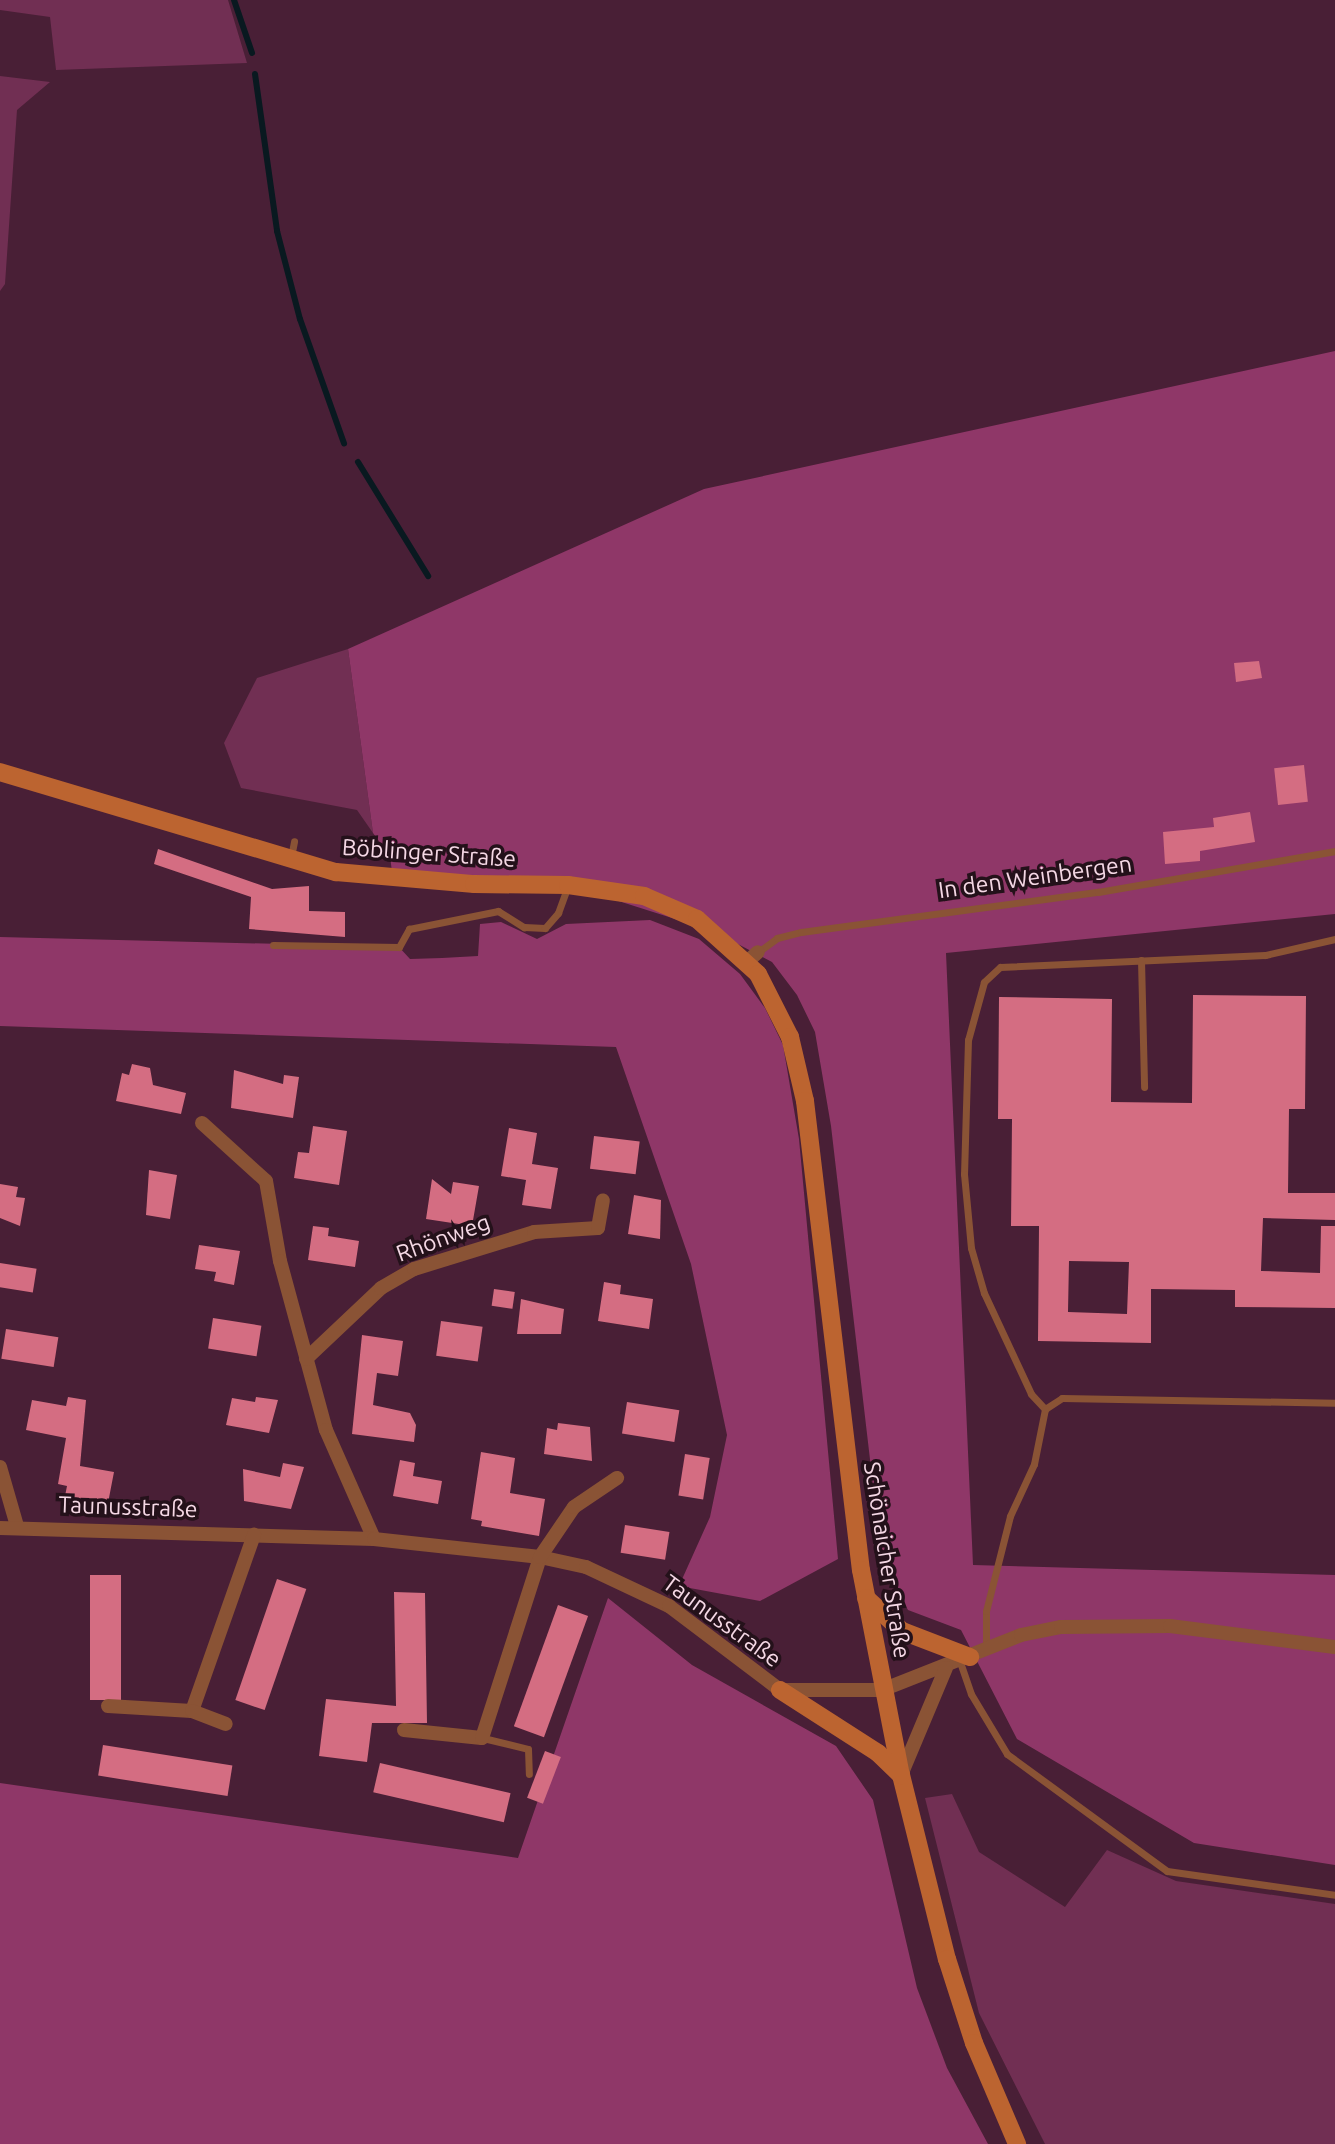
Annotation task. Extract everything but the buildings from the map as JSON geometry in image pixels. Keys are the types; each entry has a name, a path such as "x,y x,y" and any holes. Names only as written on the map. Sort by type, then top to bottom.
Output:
{"main road":[{"name":"Böblinger Straße","path":"0,772 290,861 393,880 568,885 645,897 680,909 755,962"},
{"name":"Schönaicher Straße","path":"755,962 790,1037 805,1101 866,1598 882,1690 947,1959 974,2043 1017,2144"},
{"path":"866,1598 902,1631 966,1659"},
{"path":"780,1690 878,1753 901,1775"}],"street":[{"path":"202,1123 266,1181 306,1359 326,1430 374,1539"},
{"name":"Rhönweg","path":"306,1359 381,1288 414,1269 534,1233 598,1228 603,1200"},
{"path":"0,1467 17,1527"},
{"path":"404,1730 482,1738 540,1557 574,1507 617,1478"},
{"name":"Taunusstraße","path":"0,1528 374,1539 540,1557 586,1567 669,1606 780,1690 882,1690 1061,1627 1117,1623 1335,1647"},
{"path":"192,1711 254,1535"},
{"path":"901,1775 966,1659"},
{"path":"108,1706 192,1711 226,1724"}],"lane":[{"path":"290,861 294,841"},
{"name":"In den Weinbergen","path":"755,962 777,938 800,932 1098,892 1335,851"},
{"path":"272,945 399,947 409,929 498,911 524,927 545,928 558,913 568,885"},
{"path":"1045,1409 1031,1394 984,1293 971,1248 964,1174 968,1040 984,982 1000,967 1265,955 1335,939"},
{"path":"1141,961 1144,1087"},
{"path":"1335,1403 1062,1398 1045,1409 1034,1464 1010,1516 986,1611 966,1659 971,1694 1007,1754 1167,1871 1335,1895"},
{"path":"482,1738 528,1749 529,1774"}],"shaded area":[{"path":"0,0 228,0 247,63 56,70 50,17 0,10"},
{"path":"0,76 50,82 17,110 5,284 0,291"},
{"path":"1335,351 1335,914 946,953 973,1565 1335,1575 1335,1865 1194,1843 1017,1739 961,1630 908,1610 882,1562 831,1126 815,1032 797,995 772,962 713,931 568,885 393,880 390,856 373,833 348,649 704,489"},
{"path":"348,649 373,833 357,810 241,788 224,743 257,678"},
{"path":"650,920 699,939 740,974 765,1008 783,1045 799,1139 838,1559 760,1601 679,1586 710,1517 727,1435 691,1264 616,1047 0,1026 0,937 399,947 410,959 478,956 480,924 501,922 537,939 566,924"},
{"path":"608,1598 692,1665 836,1746 873,1800 917,1988 947,2068 988,2144 0,2144 0,1783 518,1858"},
{"path":"952,1794 979,1852 1065,1907 1107,1850 1176,1881 1335,1904 1335,2144 1045,2144 979,2013 925,1798"}],"waterway":[{"path":"234,0 252,53"},
{"path":"255,74 277,231 300,319 344,443"},
{"path":"358,462 428,576"}]}
